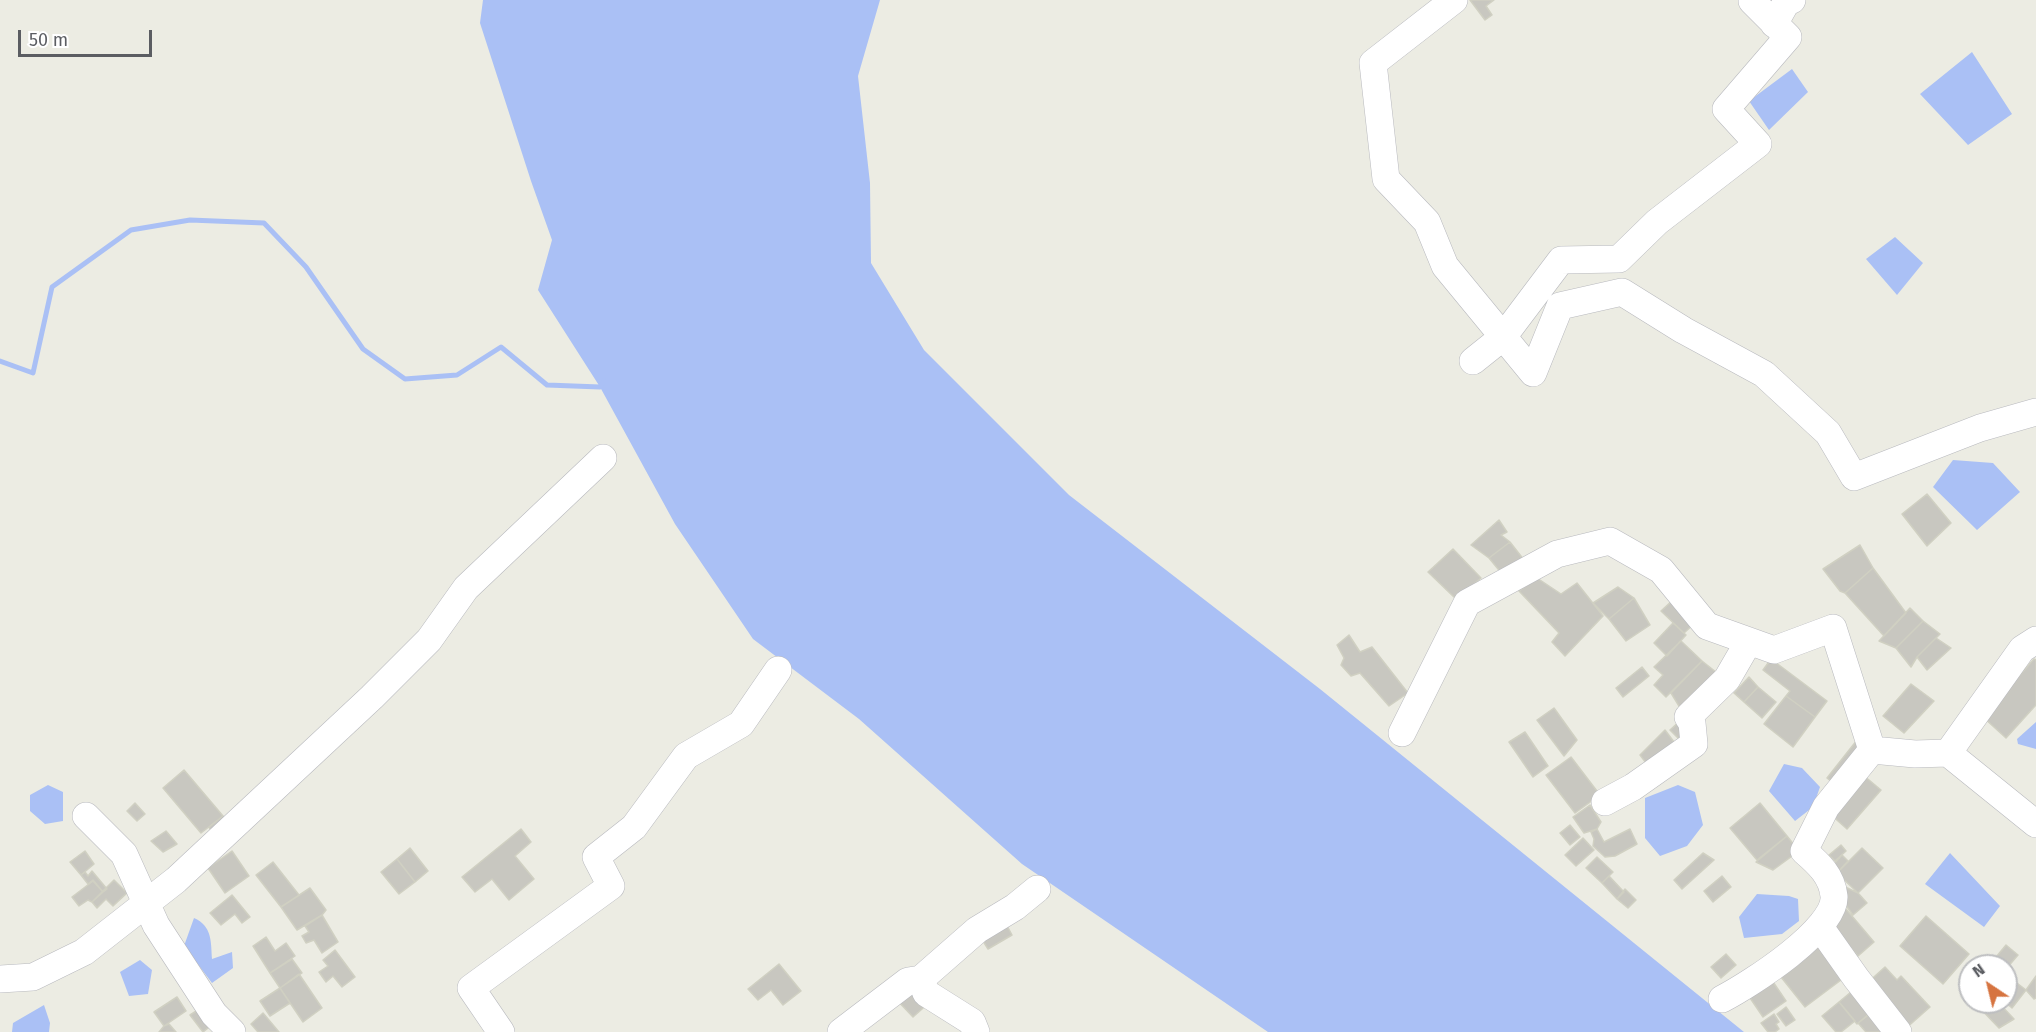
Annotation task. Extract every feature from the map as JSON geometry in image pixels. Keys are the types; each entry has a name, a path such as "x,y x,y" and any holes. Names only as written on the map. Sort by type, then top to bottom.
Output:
{"street":[{"path":"1454,0 1373,63 1386,179 1427,222 1445,267 1533,373 1560,306 1622,292 1683,330 1764,374 1828,433 1854,477 1980,428 2036,412"},
{"path":"1473,361 1503,337 1561,260 1619,260 1657,222 1758,144 1726,109 1788,37 1753,0"},
{"path":"1774,24 1786,3 1792,0"},
{"path":"0,979 33,977 84,952 176,880 372,697 429,640 466,588 603,458"},
{"path":"1402,733 1467,603 1557,554 1610,541 1661,570 1707,626 1774,650 1833,628 1872,750"},
{"path":"1948,753 2022,649 2036,640"},
{"path":"1605,802 1633,787 1694,744 1692,723 1688,717 1727,679 1749,641"},
{"path":"501,1032 471,988 611,886 596,857 634,827 686,756 741,724 778,670"},
{"path":"1872,750 1915,754 1948,753 2036,824"},
{"path":"1722,999 1772,967 1820,927 1834,898 1824,868 1804,851 1826,807 1872,750"},
{"path":"86,816 124,854 156,925 214,1014 232,1032"},
{"path":"841,1032 908,981 921,979 977,930 1015,907 1037,889"},
{"path":"1820,927 1898,1032"},
{"path":"921,979 926,993 972,1022 976,1032"}],"water":[{"path":"483,0 880,0 858,76 870,183 871,263 924,350 1069,495 1320,689 1744,1032 1268,1032 1022,864 859,719 753,639 675,524 600,387 538,290 552,240 480,23"},
{"path":"1972,52 2012,114 1968,145 1920,94"},
{"path":"1792,69 1808,92 1769,130 1749,101"},
{"path":"1895,237 1923,263 1897,295 1866,259"},
{"path":"1953,460 1993,463 2020,492 1977,530 1933,487"},
{"path":"2036,722 2036,749 2018,744 2017,739"},
{"path":"1784,764 1802,768 1820,787 1813,807 1795,821 1769,791"},
{"path":"48,785 63,792 63,821 45,824 30,811 30,795"},
{"path":"1678,785 1695,792 1703,825 1687,846 1660,856 1645,838 1645,798"},
{"path":"1950,853 2000,906 1984,927 1925,884"},
{"path":"1757,894 1789,896 1798,899 1799,921 1782,934 1744,938 1739,917"},
{"path":"194,918 200,921 207,930 211,940 212,959 232,952 233,968 212,983 184,946"},
{"path":"140,960 152,970 148,994 129,996 120,972"},
{"path":"44,1005 50,1023 49,1032 12,1032 13,1023"}],"building":[{"path":"1470,0 1494,0 1486,6 1492,15 1485,20"},
{"path":"1927,494 1951,523 1927,546 1902,514"},
{"path":"1499,520 1507,532 1501,535 1510,542 1489,558 1471,545"},
{"path":"1510,542 1524,560 1503,575 1489,558"},
{"path":"1860,545 1873,568 1845,593 1840,591 1823,569"},
{"path":"1453,549 1481,578 1456,599 1428,572"},
{"path":"1873,568 1906,613 1884,636 1845,593"},
{"path":"1537,578 1561,594 1577,583 1603,616 1565,656 1552,642 1559,633 1519,591"},
{"path":"1618,587 1634,598 1609,619 1593,603"},
{"path":"1634,598 1650,625 1626,641 1609,619"},
{"path":"1674,599 1696,622 1684,633 1661,611"},
{"path":"1910,608 1923,621 1896,648 1879,641"},
{"path":"1923,621 1940,634 1917,657 1911,667 1896,648"},
{"path":"1673,623 1686,635 1667,656 1654,643"},
{"path":"1349,635 1360,652 1372,647 1408,693 1389,706 1360,673 1351,676 1341,665 1344,658 1337,645"},
{"path":"1936,638 1951,648 1927,670 1917,657"},
{"path":"1681,641 1702,661 1666,697 1654,685 1663,675 1654,667"},
{"path":"1771,659 1827,701 1815,717 1786,696 1790,691 1763,670"},
{"path":"2034,659 2036,660 2036,705 2006,738 1983,717"},
{"path":"1702,661 1721,676 1678,714 1679,706 1671,693"},
{"path":"1642,667 1649,676 1623,697 1616,688"},
{"path":"1749,677 1758,687 1744,702 1734,693"},
{"path":"1911,684 1934,701 1904,733 1883,716"},
{"path":"1758,687 1776,702 1762,718 1744,702"},
{"path":"1786,696 1815,717 1793,747 1764,724"},
{"path":"1554,708 1577,740 1564,756 1537,720"},
{"path":"1681,720 1690,730 1680,740 1670,730"},
{"path":"1665,730 1677,746 1650,768 1640,755"},
{"path":"1525,732 1548,766 1533,777 1509,742"},
{"path":"1861,735 1865,750 1837,786 1827,778"},
{"path":"1571,757 1600,795 1575,813 1546,775"},
{"path":"184,770 223,816 201,833 163,788"},
{"path":"1863,775 1881,790 1847,829 1829,813"},
{"path":"135,803 145,814 137,821 127,811"},
{"path":"1760,803 1787,836 1757,860 1730,828"},
{"path":"1590,805 1601,822 1597,829 1584,833 1573,817"},
{"path":"223,816 229,825 214,837 209,827"},
{"path":"1570,825 1580,837 1570,845 1560,833"},
{"path":"521,829 531,842 515,856 534,879 509,900 492,879 475,892 462,877"},
{"path":"1597,829 1604,842 1630,829 1637,844 1615,856 1605,857 1593,846 1594,839 1591,832"},
{"path":"166,831 177,844 163,852 151,841"},
{"path":"1787,836 1799,851 1773,870 1756,862"},
{"path":"1583,838 1594,850 1576,866 1565,855"},
{"path":"1841,845 1846,851 1835,861 1829,855"},
{"path":"410,848 428,871 415,882 397,859"},
{"path":"1862,848 1883,868 1858,893 1837,873"},
{"path":"85,851 94,864 81,875 70,862"},
{"path":"232,851 249,876 225,893 208,868"},
{"path":"1703,853 1714,860 1682,889 1674,880"},
{"path":"1842,855 1848,861 1837,873 1831,867"},
{"path":"1597,857 1613,872 1602,883 1586,868"},
{"path":"397,859 415,882 399,894 381,872"},
{"path":"273,862 299,895 281,907 256,875"},
{"path":"92,871 107,889 103,892 93,880 88,884 81,875 85,872 88,876"},
{"path":"1609,876 1624,892 1617,899 1602,883"},
{"path":"1722,876 1731,887 1713,902 1704,891"},
{"path":"114,880 127,893 113,906 106,899 97,908 92,902"},
{"path":"93,881 103,892 92,902 88,900 79,906 72,897"},
{"path":"1843,886 1858,893 1867,903 1853,915 1842,900"},
{"path":"310,888 326,910 322,915 297,930 281,907"},
{"path":"1625,889 1636,900 1628,908 1617,899"},
{"path":"232,895 250,917 242,923 235,914 221,925 210,913"},
{"path":"1846,909 1874,942 1858,956 1829,923"},
{"path":"322,915 338,942 322,953 314,940 306,943 302,936 309,932 305,926"},
{"path":"1926,916 1969,954 1958,954 1958,967 1943,984 1900,946"},
{"path":"1005,922 1012,935 988,949 978,933"},
{"path":"1818,936 1841,980 1805,1007 1777,972"},
{"path":"266,937 275,951 286,943 295,956 270,973 253,946"},
{"path":"2006,945 2017,954 1999,954"},
{"path":"335,950 355,977 342,987 333,976 326,982 319,972 328,966 323,960"},
{"path":"1726,954 1736,965 1721,978 1711,967"},
{"path":"292,959 302,973 280,988 270,973"},
{"path":"779,964 801,991 783,1005 771,990 758,1000 748,989"},
{"path":"1885,967 1897,980 1901,976 1930,1007 1904,1030 1865,985"},
{"path":"299,974 322,1008 303,1022 280,988"},
{"path":"1769,976 1786,1001 1763,1017 1746,992"},
{"path":"2036,976 2036,998 2034,999 2026,990"},
{"path":"914,982 931,1001 913,1017 895,998"},
{"path":"2018,984 2026,990 2018,1000"},
{"path":"1857,987 1876,1009 1857,1024 1839,1002"},
{"path":"280,988 290,1003 270,1016 260,1001"},
{"path":"177,997 186,1011 164,1026 154,1012"},
{"path":"1839,1002 1855,1021 1841,1032 1836,1032 1822,1016"},
{"path":"1786,1007 1795,1020 1786,1026 1777,1014"},
{"path":"201,1008 213,1024 203,1032 190,1015"},
{"path":"263,1013 279,1032 258,1032 251,1024"},
{"path":"1774,1014 1779,1022 1776,1024 1779,1029 1775,1032 1768,1032 1761,1023"},
{"path":"1869,1014 1882,1032 1866,1032 1858,1023"},
{"path":"1986,1014 2009,1014 2014,1019 1999,1028"},
{"path":"169,1024 176,1032 159,1032 164,1026"}],"waterway":[{"path":"0,361 33,373 52,287 131,230 190,220 264,223 306,267 363,349 405,379 457,375 501,347 547,385 600,387 604,381"}]}
